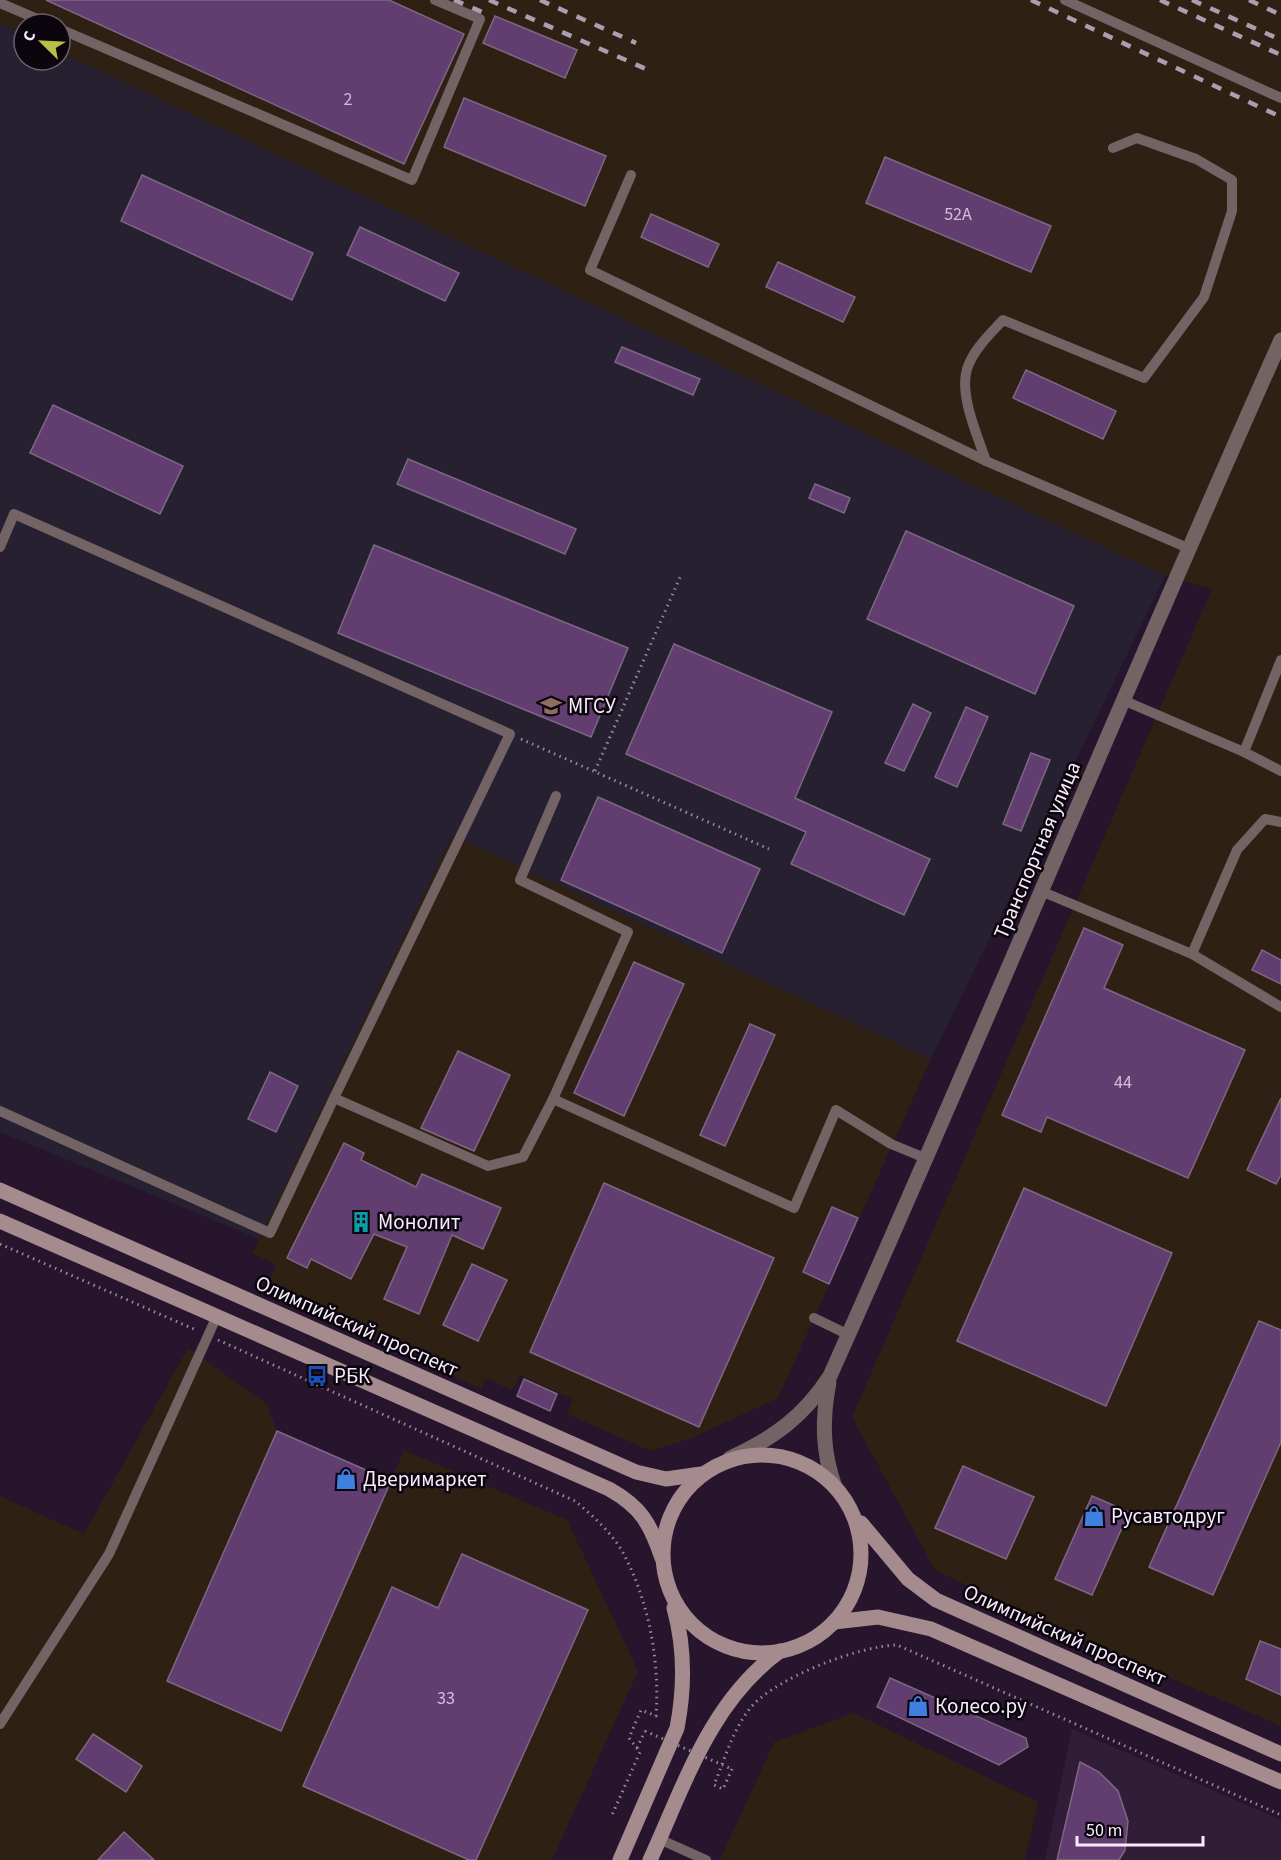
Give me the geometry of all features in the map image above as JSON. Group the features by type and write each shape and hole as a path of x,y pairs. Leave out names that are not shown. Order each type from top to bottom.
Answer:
{"main road":[{"name":"Олимпийский проспект","path":"0,1190 636,1472 666,1479 702,1474"},
{"path":"0,1221 609,1489 627,1499 646,1519 662,1558 683,1653 681,1707 677,1728 620,1860"},
{"path":"662,1558 667,1528 673,1513 702,1474 730,1458 760,1455 782,1459 804,1467 835,1487 857,1518 862,1542 859,1574 853,1592 834,1622 807,1643 780,1651 740,1648 716,1640 684,1617 672,1600"},
{"name":"Олимпийский проспект","path":"857,1518 908,1579 936,1600 1281,1754"},
{"path":"834,1622 878,1617 932,1629 1281,1782"},
{"path":"650,1860 712,1726 742,1683 780,1651"}],"street":[{"name":"Транспортная улица","path":"730,1458 762,1443 785,1428 804,1411 830,1376 1125,701 1188,548 1281,340"},
{"name":"Транспортная улица","path":"830,1376 823,1420 826,1458 835,1487"}],"lane":[{"path":"72,34 412,180 480,19 435,0"},
{"path":"1065,0 1281,98"},
{"path":"0,3 21,12"},
{"path":"986,461 968,407 967,370 984,340 1003,320 1144,378 1204,297 1232,211 1232,180 1196,159 1137,138 1113,148"},
{"path":"631,176 590,270 986,461 1188,548"},
{"path":"0,547 14,514 510,734 270,1233 0,1111"},
{"path":"1244,752 1281,660"},
{"path":"1125,701 1244,752 1281,771"},
{"path":"334,1098 488,1166 523,1157 553,1099 628,932 520,880 556,796"},
{"path":"1192,954 1237,850 1265,819 1281,822"},
{"path":"1042,892 1192,954 1281,1007"},
{"path":"553,1099 794,1208 836,1110 891,1144 925,1158"},
{"path":"0,1725 109,1554 216,1318"},
{"path":"814,1318 849,1335"},
{"path":"659,1839 705,1860"}],"path":[{"path":"595,771 681,576"},
{"path":"510,734 769,849"},
{"path":"0,1244 575,1501 596,1519 622,1551 638,1589 653,1641 658,1684 656,1716 641,1710 629,1738 640,1752 612,1815"},
{"path":"637,1749 645,1731 732,1769 723,1789 714,1785 739,1726 754,1703 778,1686 827,1662 880,1646 897,1645 1281,1815"}],"shaded area":[{"path":"0,0 1281,0 1281,1726 1067,1633 935,1570 852,1417 1212,589 1165,576 72,58 72,12 12,12 12,30 0,24"},
{"name":"МГСУ","path":"0,24 12,30 12,72 72,72 72,58 1165,576 931,1059 452,835 259,1239 0,1132"},
{"path":"452,835 931,1059 778,1398 692,1438 651,1451 567,1414 573,1399 520,1375 512,1390 485,1378 481,1389 266,1288 276,1265 252,1253"},
{"path":"188,1348 267,1404 277,1431 391,1481 404,1450 567,1520 638,1671 552,1860 0,1860 0,1496 84,1534"},
{"path":"854,1713 1038,1802 1025,1860 720,1860 774,1742"},
{"path":"1072,1729 1281,1820 1281,1860 1045,1860"}],"building":[{"path":"46,0 389,0 464,34 404,164"},
{"path":"495,16 577,50 565,78 483,43"},
{"path":"464,98 606,156 585,206 444,147"},
{"path":"885,157 1051,226 1031,272 866,203"},
{"path":"142,175 313,253 292,300 121,221"},
{"path":"651,214 719,244 708,267 641,237"},
{"path":"360,227 459,273 445,301 347,255"},
{"path":"778,262 855,297 843,322 766,287"},
{"path":"622,347 700,379 693,395 615,362"},
{"path":"1026,370 1116,411 1103,439 1013,398"},
{"path":"53,405 183,466 160,514 30,453"},
{"path":"408,459 576,529 565,554 397,484"},
{"path":"815,484 850,498 844,513 809,498"},
{"path":"906,531 1074,606 1035,694 867,619"},
{"path":"374,545 628,648 591,737 338,633"},
{"path":"674,644 832,712 795,798 930,859 904,915 791,864 806,832 626,754"},
{"path":"913,704 931,713 904,771 885,763"},
{"path":"966,707 988,717 957,787 935,777"},
{"path":"1031,753 1050,760 1021,831 1003,824"},
{"path":"598,797 760,869 722,953 561,880"},
{"path":"1084,928 1123,945 1104,988 1245,1050 1188,1178 1047,1117 1041,1132 1002,1115"},
{"path":"1262,950 1281,960 1281,984 1252,970"},
{"path":"634,962 684,984 624,1116 574,1093"},
{"path":"750,1024 775,1035 725,1146 700,1135"},
{"path":"458,1051 510,1075 474,1151 421,1128"},
{"path":"270,1072 298,1086 276,1132 248,1119"},
{"path":"1281,1098 1281,1175 1276,1184 1247,1170"},
{"path":"344,1143 364,1153 361,1160 416,1187 422,1174 501,1208 483,1249 452,1235 419,1314 384,1299 407,1247 374,1234 351,1279 311,1259 307,1268 287,1258"},
{"path":"604,1183 774,1258 699,1427 530,1352"},
{"path":"1024,1188 1172,1253 1106,1406 957,1341"},
{"path":"832,1207 858,1218 829,1284 803,1272"},
{"path":"472,1264 507,1280 478,1341 443,1325"},
{"path":"1259,1321 1281,1330 1281,1442 1213,1595 1149,1567"},
{"path":"524,1379 557,1394 550,1411 517,1396"},
{"path":"277,1431 391,1481 281,1731 167,1681"},
{"path":"963,1466 1034,1497 1006,1559 935,1528"},
{"path":"1092,1496 1129,1512 1092,1595 1055,1579"},
{"path":"462,1554 588,1610 476,1860 469,1860 303,1786 392,1587 438,1608"},
{"path":"1260,1641 1281,1649 1281,1695 1246,1679"},
{"path":"890,1678 1026,1738 1028,1747 999,1765 877,1707"},
{"path":"93,1734 142,1766 126,1792 76,1759"},
{"path":"1080,1762 1099,1772 1118,1791 1128,1821 1125,1850 1119,1860 1057,1860"},
{"path":"124,1832 154,1860 98,1860"}],"railway":[{"path":"454,0 489,15"},
{"path":"489,0 653,72"},
{"path":"540,0 636,43"},
{"path":"1031,0 1281,117"},
{"path":"1160,0 1281,55"},
{"path":"1192,0 1281,40"},
{"path":"1249,0 1281,15"}],"place":[{"name":"МГСУ","path":"551,706"},
{"name":"Монолит","path":"361,1222"},
{"name":"РБК","path":"317,1376"},
{"name":"Дверимаркет","path":"346,1479"},
{"name":"Русавтодруг","path":"1094,1516"},
{"name":"Колесо.ру","path":"918,1706"}]}
